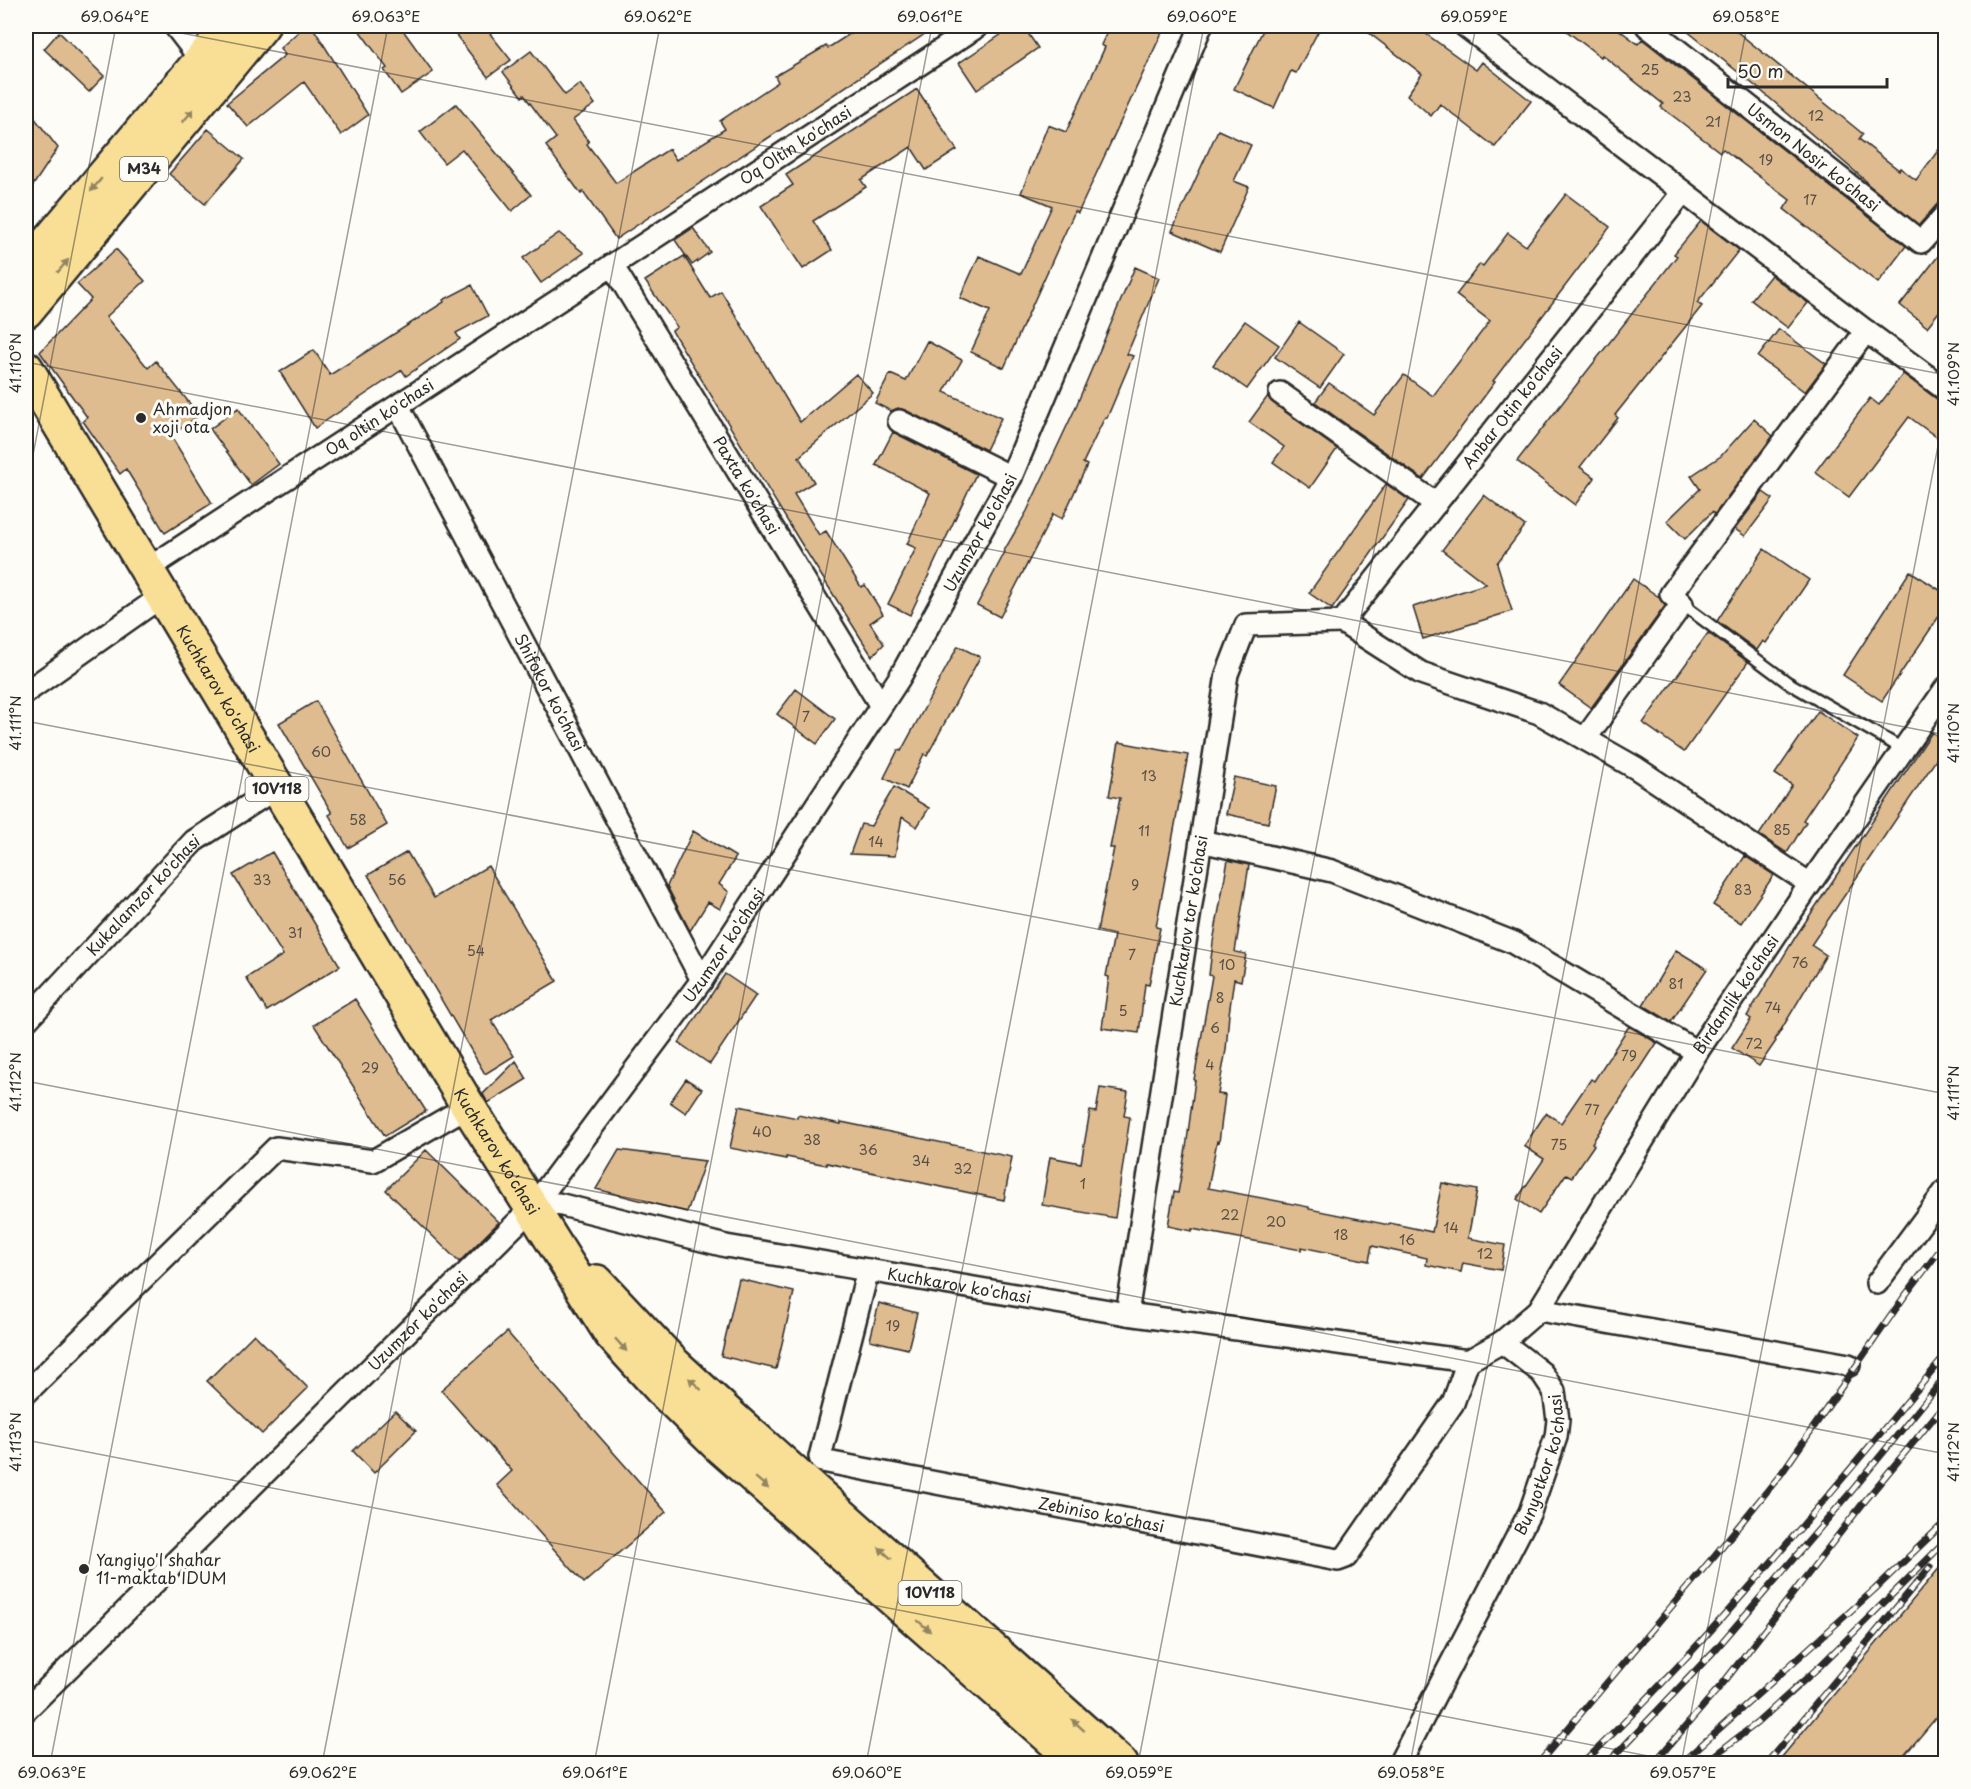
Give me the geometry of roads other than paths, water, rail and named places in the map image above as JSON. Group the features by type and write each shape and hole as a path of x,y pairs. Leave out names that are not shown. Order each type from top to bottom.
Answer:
{"main road":[{"name":"M34","path":"26,268 230,26"},
{"name":"M34","path":"26,311 262,26"},
{"name":"Kuchkarov ko'chasi","path":"26,368 276,788 532,1208"},
{"name":"10V118","path":"532,1208 623,1312 673,1363 728,1434 1080,1764"},
{"name":"10V118","path":"728,1434 1121,1764"}],"street":[{"path":"175,26 202,61"},
{"name":"Oq Oltin ko'chasi","path":"612,266 978,26"},
{"name":"Uzumzor ko'chasi","path":"26,1710 532,1208 702,980 900,677 1011,477 1201,26"},
{"path":"1465,26 1946,390"},
{"name":"Usmon Nosir ko'chasi","path":"1647,26 1922,242 1946,214"},
{"name":"Anbar Otin ko'chasi","path":"1342,622 1683,192"},
{"name":"Oq oltin ko'chasi","path":"154,583 398,406 612,266"},
{"name":"Paxta ko'chasi","path":"612,266 881,706"},
{"path":"1585,739 1682,603 1671,594 1866,331"},
{"path":"1280,393 1436,504"},
{"name":"Shifokor ko'chasi","path":"398,406 702,980"},
{"path":"899,421 1011,477"},
{"path":"26,692 154,583"},
{"path":"1342,622 1421,673 1539,713 1636,768 1810,884"},
{"name":"Kuchkarov tor ko'chasi","path":"1127,1314 1227,674 1246,625 1342,622"},
{"name":"Birdamlik ko'chasi","path":"1539,1310 1697,1052 1946,688"},
{"name":"Kukalamzor ko'chasi","path":"26,1021 194,841 276,788"},
{"path":"1201,841 1332,871 1512,942 1697,1052"},
{"path":"26,1393 276,1148 373,1161 468,1106"},
{"path":"1877,1283 1946,1190"},
{"name":"Kuchkarov ko'chasi","path":"532,1208 558,1204 726,1246 1127,1314 1468,1361"},
{"name":"Zebiniso ko'chasi","path":"868,1270 820,1457 822,1461 1338,1560 1346,1557 1453,1403 1468,1361"},
{"path":"1468,1361 1502,1342 1539,1310 1849,1365"},
{"name":"Bunyotkor ko'chasi","path":"1399,1764 1530,1512 1557,1437 1558,1420 1554,1391 1542,1373 1502,1342"}],"lane":[{"path":"1682,603 1787,682 1903,749"}],"railway":[{"path":"1538,1764 1781,1474 1904,1297 1946,1242"},
{"path":"1582,1764 1631,1716 1724,1615 1946,1355"},
{"path":"1607,1764 1716,1649 1850,1493 1946,1376"},
{"path":"1653,1764 1724,1682 1864,1502 1946,1403"},
{"path":"1680,1764 1874,1590 1946,1521"},
{"path":"1703,1764 1757,1723 1820,1666 1946,1541"},
{"path":"1766,1764 1930,1567"}],"place":[{"name":"Ahmadjon xoji ota","path":"141,418"},
{"name":"Yangiyo'l shahar 11-maktab IDUM","path":"84,1569"}]}
